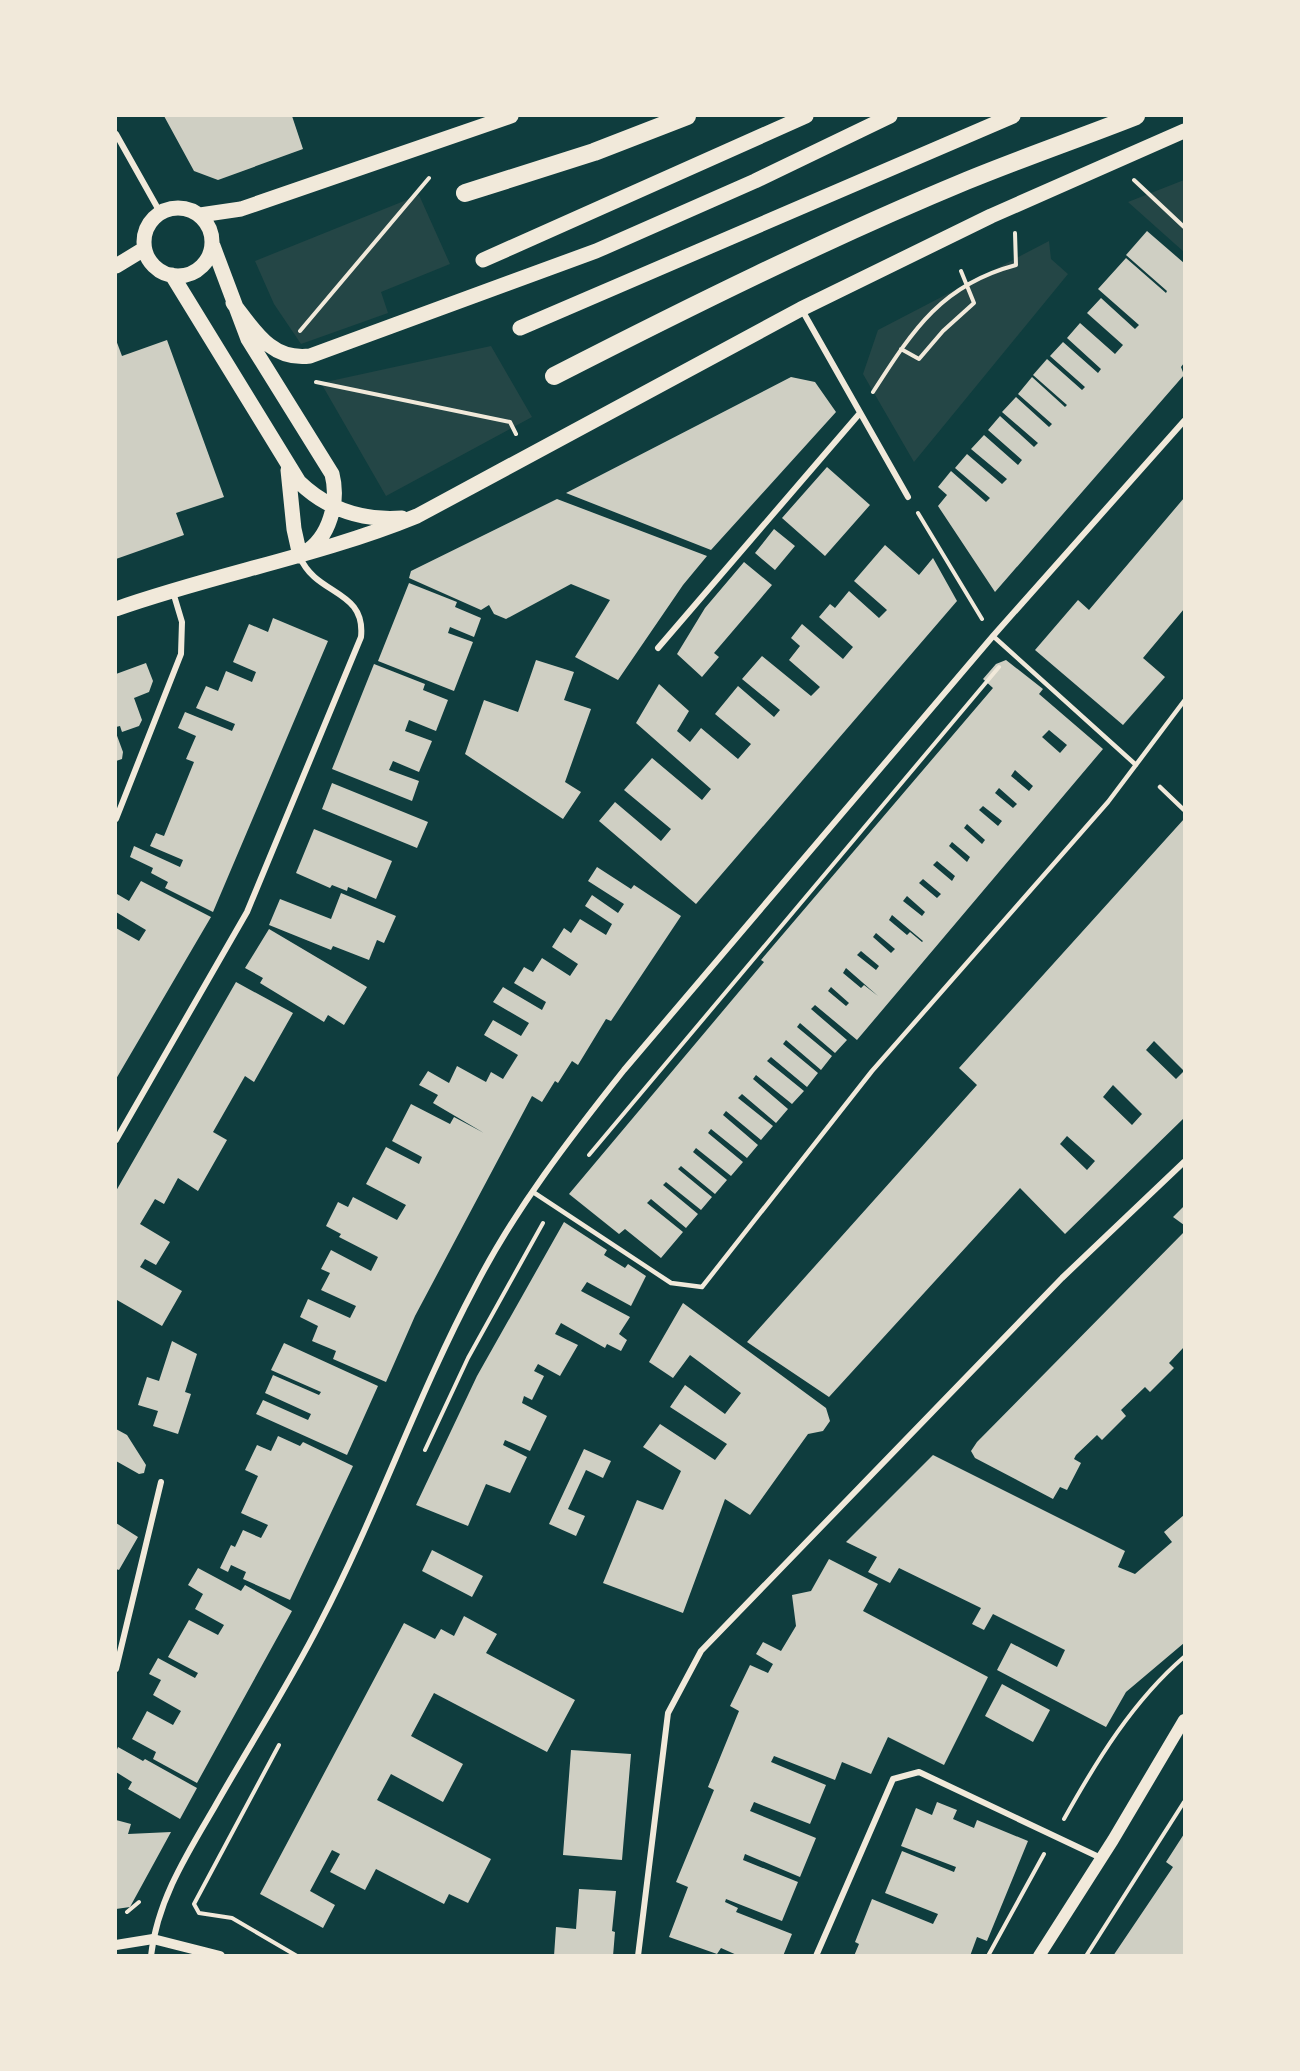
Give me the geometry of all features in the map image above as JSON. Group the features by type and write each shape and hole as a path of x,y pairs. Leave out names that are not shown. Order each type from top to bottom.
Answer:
{"highway":[{"path":"465,193 594,152 687,116"},
{"path":"554,376 677,313 839,238 966,182 1136,116"}],"main road":[{"path":"213,246 208,260 198,269 183,275 172,275 154,266 144,249 145,232 154,218 177,208 200,215 241,209 511,116"},
{"path":"483,260 806,116"},
{"path":"233,303 269,348 291,357 310,356 596,251 755,181 890,116"},
{"path":"520,328 1013,116"},
{"path":"116,609 172,589 207,582 365,537 417,516 801,309 991,216 1185,131"},
{"path":"200,215 213,235 213,246 233,303 255,352 332,474 334,507 321,537 300,556"},
{"path":"116,266 144,249"},
{"path":"172,275 285,462 309,491 334,507 355,516 371,518 417,516"},
{"path":"285,462 291,478 292,513 300,556"},
{"path":"1039,1956 1102,1858 1185,1720"}],"street":[{"path":"116,134 161,214"},
{"path":"801,309 908,496"},
{"path":"658,648 860,412"},
{"path":"151,1956 153,1939 166,1896 192,1846 320,1623 475,1286 533,1192 569,1139 624,1070 993,636 1185,421"},
{"path":"116,1140 247,912 361,638 360,620 353,605 309,574 300,556"},
{"path":"116,819 181,654 182,622 172,589"},
{"path":"638,1956 668,1713 701,1651 1062,1278 1185,1162"},
{"path":"116,1669 161,1482"},
{"path":"816,1956 893,1779 919,1773 1102,1858"},
{"path":"116,1945 153,1939 220,1956"}],"lane":[{"path":"993,636 1136,765"},
{"path":"533,1192 671,1283 702,1287 872,1071 1108,802 1185,701"},
{"path":"1160,787 1185,810"}],"path":[{"path":"1114,161 1185,227"},
{"path":"296,336 429,178"},
{"path":"901,349 919,359 943,331 974,303 961,270"},
{"path":"860,412 908,336"},
{"path":"309,380 510,422 528,457"},
{"path":"908,496 993,636"},
{"path":"581,1164 1011,652"},
{"path":"423,1455 468,1358 553,1205"},
{"path":"988,1956 1098,1757 1161,1677 1185,1657"},
{"path":"279,1744 194,1904 199,1913 232,1918 297,1956"},
{"path":"1086,1956 1185,1802"},
{"path":"127,1912 139,1902"}],"shaded area":[{"path":"1184,180 1184,252 1128,202"},
{"path":"419,195 450,264 381,292 388,313 301,344 274,304 255,261"},
{"path":"1049,241 1051,259 1068,274 914,462 863,374 878,330"},
{"path":"491,346 532,417 386,496 321,383"}],"building":[{"path":"164,116 292,116 303,149 218,180 194,171"},
{"path":"1147,231 1184,263 1184,363 1181,367 1184,375 995,592 938,506 947,495 938,487 951,471 986,502 990,498 955,468 967,454 1002,484 1007,479 971,449 984,435 1018,465 1022,460 988,430 1000,416 1034,447 1038,443 1002,412 1016,397 1049,427 1052,424 1018,394 1032,377 1065,407 1067,405 1033,375 1047,359 1082,390 1085,387 1050,356 1063,342 1098,373 1101,369 1067,338 1080,323 1115,354 1123,345 1087,313 1101,298 1135,329 1139,325 1098,289 1126,258 1166,293 1167,291 1126,255"},
{"path":"116,340 122,356 167,340 224,497 176,513 184,535 116,559"},
{"path":"791,377 815,382 836,412 711,550 566,493"},
{"path":"827,467 870,505 825,556 782,518"},
{"path":"1184,498 1184,609 1143,658 1165,677 1123,725 1035,650 1078,600 1089,610"},
{"path":"557,499 707,556 683,585 618,680 575,657 610,600 571,584 506,619 494,614 489,605 481,610 409,578 411,571"},
{"path":"774,529 795,546 775,570 755,553"},
{"path":"885,545 919,575 933,558 957,601 696,904 599,821 615,802 661,841 671,829 624,790 652,758 702,800 711,789 636,723 659,684 689,711 677,731 690,742 701,728 738,759 751,744 715,714 738,686 774,717 780,710 742,679 762,656 811,696 820,687 789,660 800,646 791,638 802,624 843,659 853,647 819,617 830,604 835,608 849,591 879,618 887,610 854,581"},
{"path":"744,562 772,585 714,653 719,657 702,677 677,654 705,608"},
{"path":"409,583 457,602 455,607 481,618 474,637 450,627 448,633 473,642 454,691 378,661"},
{"path":"273,618 328,641 213,912 165,888 168,882 151,873 153,868 130,857 134,846 180,867 183,860 150,846 156,833 164,836 194,762 186,759 196,736 178,728 185,712 232,731 235,724 196,708 206,686 218,691 226,671 252,682 256,672 233,662 249,624 268,632"},
{"path":"536,660 574,672 564,700 591,709 565,782 581,792 563,819 465,754 484,700 518,712"},
{"path":"1006,660 1043,689 1039,694 1103,749 857,1040 815,1005 811,1009 847,1040 835,1053 800,1023 797,1027 832,1056 821,1070 786,1040 783,1044 818,1073 807,1087 771,1057 767,1061 804,1091 792,1104 756,1075 753,1079 788,1109 776,1123 742,1094 738,1098 773,1126 761,1140 726,1111 723,1115 758,1145 747,1158 711,1129 708,1133 743,1162 731,1176 696,1148 693,1152 727,1180 715,1194 681,1166 678,1169 712,1197 701,1210 666,1182 663,1185 698,1214 686,1228 651,1199 647,1203 683,1232 661,1258 625,1229 619,1234 569,1194 764,962 761,960 993,688 983,679 996,664","holes":["1049,730 1067,745 1060,753 1042,737","1015,770 1033,786 1029,791 1011,776","999,788 1017,804 1013,808 995,793","983,806 1002,821 998,826 979,810","967,824 985,840 982,844 964,828","952,842 970,857 967,862 949,846","937,861 955,876 952,881 933,865","923,879 941,894 937,898 919,883","907,896 925,912 922,916 903,901","892,915 923,941 910,932 907,935 889,920","876,933 895,949 891,953 873,937","861,951 879,966 876,970 857,955","846,968 878,996 864,985 861,988 843,973","831,987 849,1003 846,1006 828,991"]},
{"path":"146,663 153,681 149,692 134,698 142,720 139,726 122,732 120,726 116,727 116,674"},
{"path":"374,664 425,684 423,690 448,700 436,731 409,720 405,731 432,741 419,772 393,761 389,770 419,781 412,801 332,769"},
{"path":"116,733 123,752 122,759 116,761"},
{"path":"332,783 428,822 417,848 322,809"},
{"path":"1184,819 1184,1071 1184,1118 1065,1234 1020,1188 829,1397 747,1342 977,1085 959,1068","holes":["1154,1041 1184,1071 1176,1079 1146,1050","1113,1085 1142,1114 1132,1125 1103,1097","1067,1136 1095,1161 1087,1170 1060,1144"]},
{"path":"314,829 392,861 376,899 348,887 347,891 332,885 330,888 296,873"},
{"path":"597,867 631,889 634,885 681,916 611,1021 606,1019 578,1065 572,1061 558,1083 555,1081 542,1102 532,1096 415,1316 386,1382 333,1359 336,1351 312,1341 318,1326 300,1317 308,1299 350,1318 356,1306 321,1290 330,1273 321,1269 331,1250 371,1271 378,1257 339,1237 341,1234 326,1226 338,1202 348,1207 353,1197 397,1220 406,1205 366,1184 386,1147 419,1164 422,1157 392,1141 411,1104 450,1124 454,1117 484,1133 433,1103 438,1095 419,1085 428,1071 449,1083 457,1066 486,1082 491,1072 503,1079 518,1055 484,1035 493,1020 521,1036 529,1023 493,1002 503,987 542,1010 546,1002 514,983 524,967 533,972 542,958 570,976 578,964 552,947 564,928 571,933 580,919 606,935 612,924 585,906 592,895 618,913 624,904 588,881"},
{"path":"141,881 211,917 116,1079 116,928 139,941 146,930 116,912 116,896 117,894 129,901"},
{"path":"341,893 396,916 384,943 377,940 369,960 333,946 331,950 269,925 280,899 331,919"},
{"path":"269,929 367,987 344,1025 328,1015 324,1022 260,983 263,978 245,968"},
{"path":"236,982 293,1013 254,1082 245,1076 213,1132 227,1140 198,1191 178,1178 164,1204 155,1199 140,1224 170,1242 156,1265 145,1259 140,1267 182,1291 162,1326 117,1300 116,1304 116,1191"},
{"path":"1184,1206 1184,1225 1173,1217"},
{"path":"564,1222 607,1250 604,1255 625,1268 628,1264 646,1276 631,1306 587,1282 581,1291 630,1317 619,1334 627,1340 621,1351 607,1344 605,1348 561,1323 555,1334 578,1345 560,1376 538,1364 534,1371 544,1376 532,1400 524,1396 522,1403 547,1416 530,1451 505,1440 503,1445 527,1457 510,1493 486,1484 468,1526 416,1505 477,1376"},
{"path":"1184,1232 1184,1347 1169,1363 1174,1368 1150,1392 1145,1387 1121,1410 1126,1416 1102,1440 1097,1435 1076,1455 1074,1459 1081,1463 1067,1490 1060,1487 1053,1499 975,1458 971,1451 977,1442"},
{"path":"683,1303 826,1408 830,1421 823,1431 808,1434 750,1515 725,1499 683,1613 603,1583 637,1500 663,1510 681,1471 643,1447 660,1424 715,1460 727,1444 670,1407 685,1385 725,1414 741,1393 690,1355 673,1378 649,1362"},
{"path":"172,1341 197,1354 185,1392 191,1394 178,1434 153,1426 158,1411 138,1405 147,1377 159,1381"},
{"path":"284,1343 378,1386 347,1455 256,1414 263,1400 308,1420 311,1414 265,1393 273,1375 319,1395 321,1392 271,1370"},
{"path":"116,1429 127,1435 146,1465 144,1473 139,1474 116,1461"},
{"path":"278,1436 300,1446 303,1442 353,1466 290,1600 243,1579 246,1572 231,1565 228,1572 220,1568 231,1545 235,1547 243,1530 261,1538 268,1525 241,1513 258,1476 245,1470 257,1445 271,1451"},
{"path":"584,1449 611,1461 603,1478 586,1470 568,1509 585,1516 576,1536 549,1524"},
{"path":"933,1455 1125,1551 1118,1567 1135,1574 1172,1542 1164,1532 1184,1515 1184,1643 1126,1692 1106,1727 997,1670 1011,1643 1057,1667 1065,1650 993,1614 984,1630 972,1624 981,1608 899,1568 890,1583 868,1572 877,1557 846,1542"},
{"path":"116,1523 138,1537 119,1570 116,1569"},
{"path":"432,1550 483,1576 472,1597 422,1571"},
{"path":"829,1559 878,1584 863,1611 988,1677 944,1765 888,1737 871,1774 842,1762 835,1780 774,1756 771,1762 826,1785 810,1824 754,1802 750,1811 816,1838 800,1877 745,1854 743,1860 798,1882 782,1921 726,1899 725,1902 738,1908 736,1912 792,1934 783,1956 739,1956 721,1948 717,1954 669,1937 688,1887 676,1882 714,1790 708,1787 739,1711 730,1706 750,1665 768,1673 773,1664 756,1654 763,1642 781,1651 796,1626 792,1595 811,1591"},
{"path":"198,1568 241,1591 245,1585 292,1611 197,1783 153,1759 156,1752 132,1739 147,1711 173,1725 181,1711 153,1695 161,1680 149,1674 158,1658 195,1678 198,1673 168,1657 189,1620 218,1635 224,1625 195,1609 203,1594 188,1585"},
{"path":"464,1616 497,1634 486,1653 575,1700 547,1752 434,1693 411,1736 463,1764 443,1802 391,1774 377,1800 491,1859 468,1903 449,1894 444,1904 376,1869 365,1890 330,1872 340,1854 332,1850 310,1891 335,1905 323,1928 260,1894 404,1623 435,1639 441,1629 454,1636"},
{"path":"1002,1684 1050,1710 1033,1742 985,1716"},
{"path":"118,1747 197,1788 180,1819 128,1789 132,1782 116,1772"},
{"path":"571,1750 631,1754 622,1860 563,1855"},
{"path":"937,1802 957,1810 953,1819 974,1828 977,1820 1028,1841 987,1941 977,1937 970,1956 854,1956 859,1944 855,1942 872,1899 933,1924 938,1914 885,1893 902,1851 954,1872 956,1867 901,1846 916,1808 932,1815"},
{"path":"116,1820 131,1824 128,1834 171,1832 130,1907 116,1909"},
{"path":"1184,1834 1184,1956 1113,1956 1173,1867 1166,1862"},
{"path":"579,1889 616,1891 612,1931 615,1932 613,1956 554,1956 556,1927 576,1929"}]}
